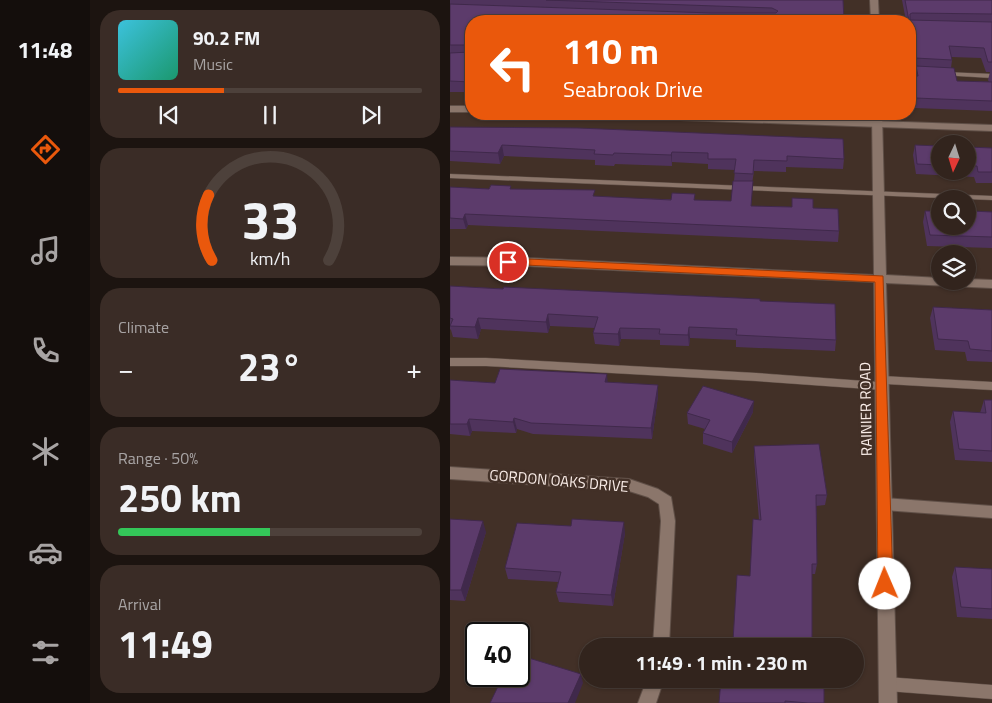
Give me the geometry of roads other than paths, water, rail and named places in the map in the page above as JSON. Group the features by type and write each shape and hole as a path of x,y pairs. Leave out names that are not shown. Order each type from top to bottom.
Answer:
{"street":[{"path":"874,0 875,15"},
{"path":"450,109 465,110"},
{"name":"RAINIER ROAD","path":"877,120 888,703"},
{"path":"900,120 992,128"},
{"path":"450,261 527,262 992,284"},
{"name":"GORDON OAKS DRIVE","path":"450,472 630,485 653,492 666,500 668,530 661,638"},
{"path":"884,504 992,512"},
{"path":"647,703 652,688"}],"lane":[{"path":"916,72 992,76"},
{"path":"450,176 992,198"},
{"path":"450,362 486,362 882,383 992,386"},
{"path":"887,684 992,692"}]}
